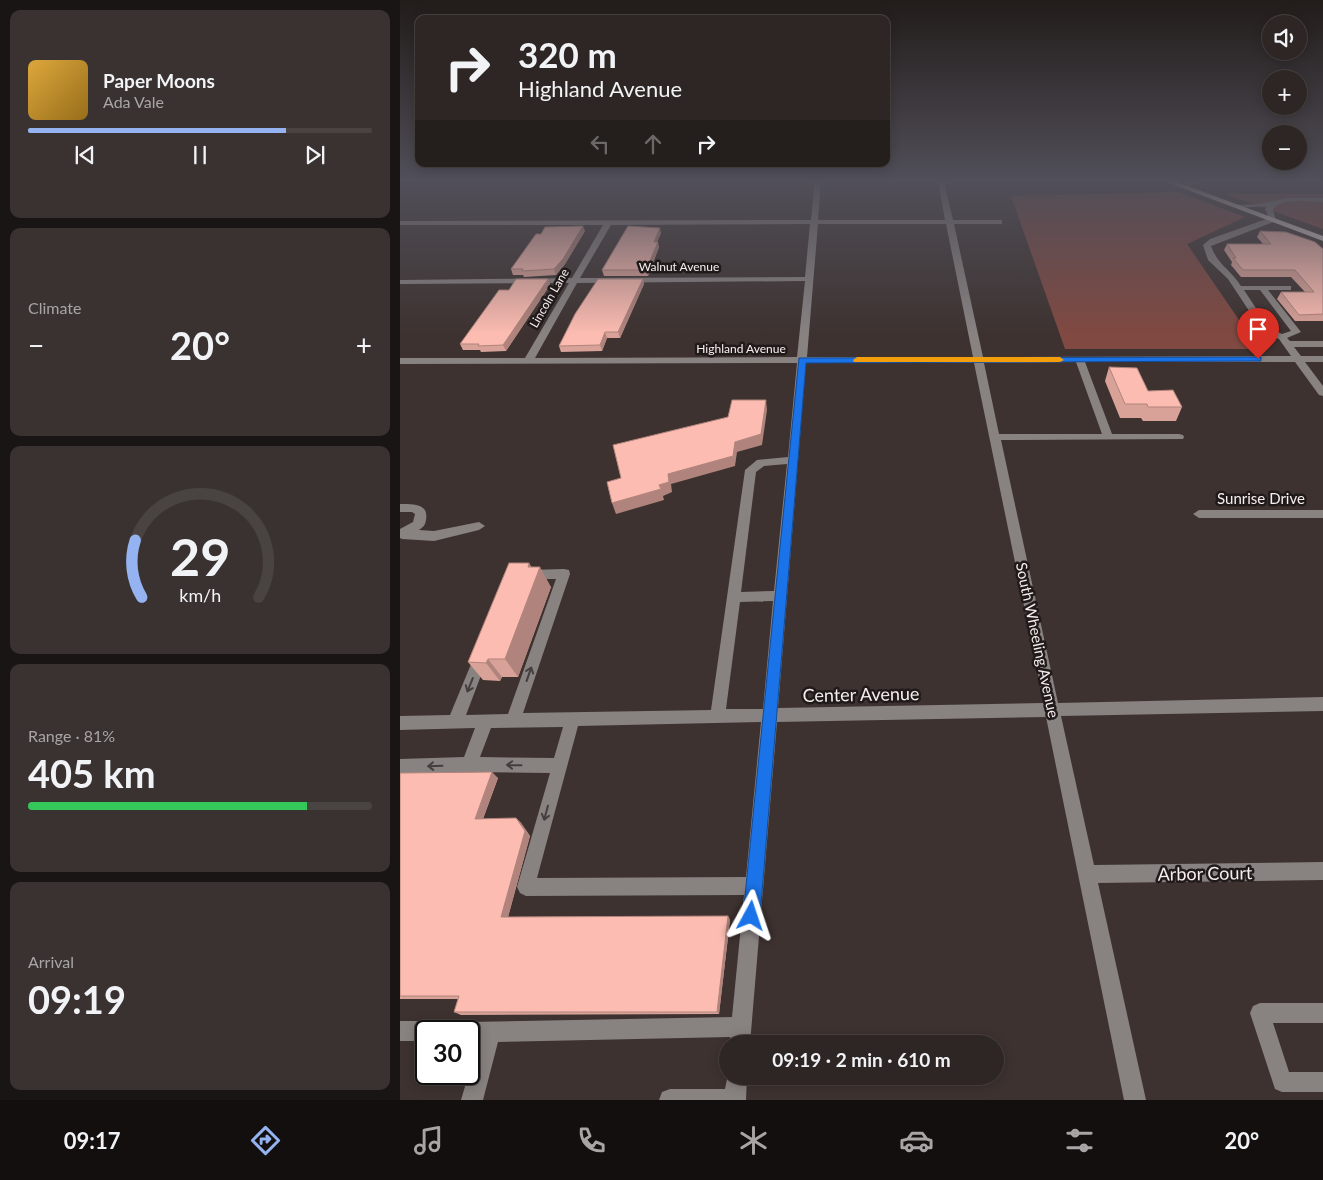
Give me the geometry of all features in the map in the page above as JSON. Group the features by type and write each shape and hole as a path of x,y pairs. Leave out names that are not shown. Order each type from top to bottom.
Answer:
{"main road":[{"path":"1304,231 1323,239"}],"street":[{"name":"Lincoln Lane","path":"528,361 603,231"},
{"path":"480,1032 741,1035 813,231"},
{"name":"South Wheeling Avenue","path":"952,231 1135,1100"},
{"path":"1242,231 1207,245 1212,260 1231,277 1266,330 1285,341 1323,344"},
{"name":"Walnut Avenue","path":"400,282 575,279 809,279"},
{"path":"1237,288 1288,288"},
{"path":"1262,288 1296,332 1285,341"},
{"path":"1285,341 1323,393"},
{"name":"Highland Avenue","path":"400,361 1323,359"},
{"path":"1079,360 1108,436"},
{"path":"995,437 1178,437"},
{"path":"718,715 751,470 761,463 793,460"},
{"path":"400,508 415,508 420,513 419,524 402,534"},
{"name":"Sunrise Drive","path":"1199,514 1323,514"},
{"path":"402,534 434,536 479,526"},
{"path":"513,720 564,574 514,575"},
{"path":"734,597 780,596"},
{"path":"455,722 488,639"},
{"name":"Center Avenue","path":"400,723 1052,708 1323,704"},
{"path":"574,718 526,887 754,886"},
{"path":"469,764 486,721"},
{"path":"400,767 469,764 559,766"},
{"name":"Arbor Court","path":"1088,874 1323,871"},
{"path":"1323,1013 1260,1013 1282,1082 1323,1082"},
{"path":"400,1031 415,1031"},
{"path":"472,1100 491,1032"},
{"path":"670,1100 735,1100 736,1085"},
{"path":"1126,1100 1135,1100"}],"shaded area":[{"path":"1023,231 1214,231 1187,244 1259,349 1065,349"}],"building":[{"path":"543,231 580,231 563,259 554,269 522,271 523,269 511,269 536,234 541,234"},
{"path":"625,231 659,231 654,242 658,242 646,270 602,270"},
{"path":"1260,231 1286,232 1315,242 1323,249 1323,314 1299,315 1281,292 1314,292 1295,270 1243,270 1233,258 1236,258 1227,244 1271,244"},
{"path":"516,279 548,279 503,345 478,346 479,344 460,344 499,290 509,290"},
{"path":"598,279 643,279 618,332 605,332 600,345 559,346 575,314"},
{"path":"1109,367 1137,368 1148,391 1173,390 1182,407 1148,407 1147,404 1125,404"},
{"path":"732,400 766,400 761,434 735,442 733,456 668,474 669,482 659,485 661,489 612,503 607,482 621,478 613,445 728,417"},
{"path":"509,563 529,563 528,567 540,567 505,659 488,659 486,663 468,662"},
{"path":"492,772 475,819 516,818 525,831 501,917 728,916 717,1012 454,1012 459,996 400,996 400,773"}],"slow traffic":[{"path":"857,360 1060,360"}],"route":[{"path":"751,916 802,360 1258,359"}]}
